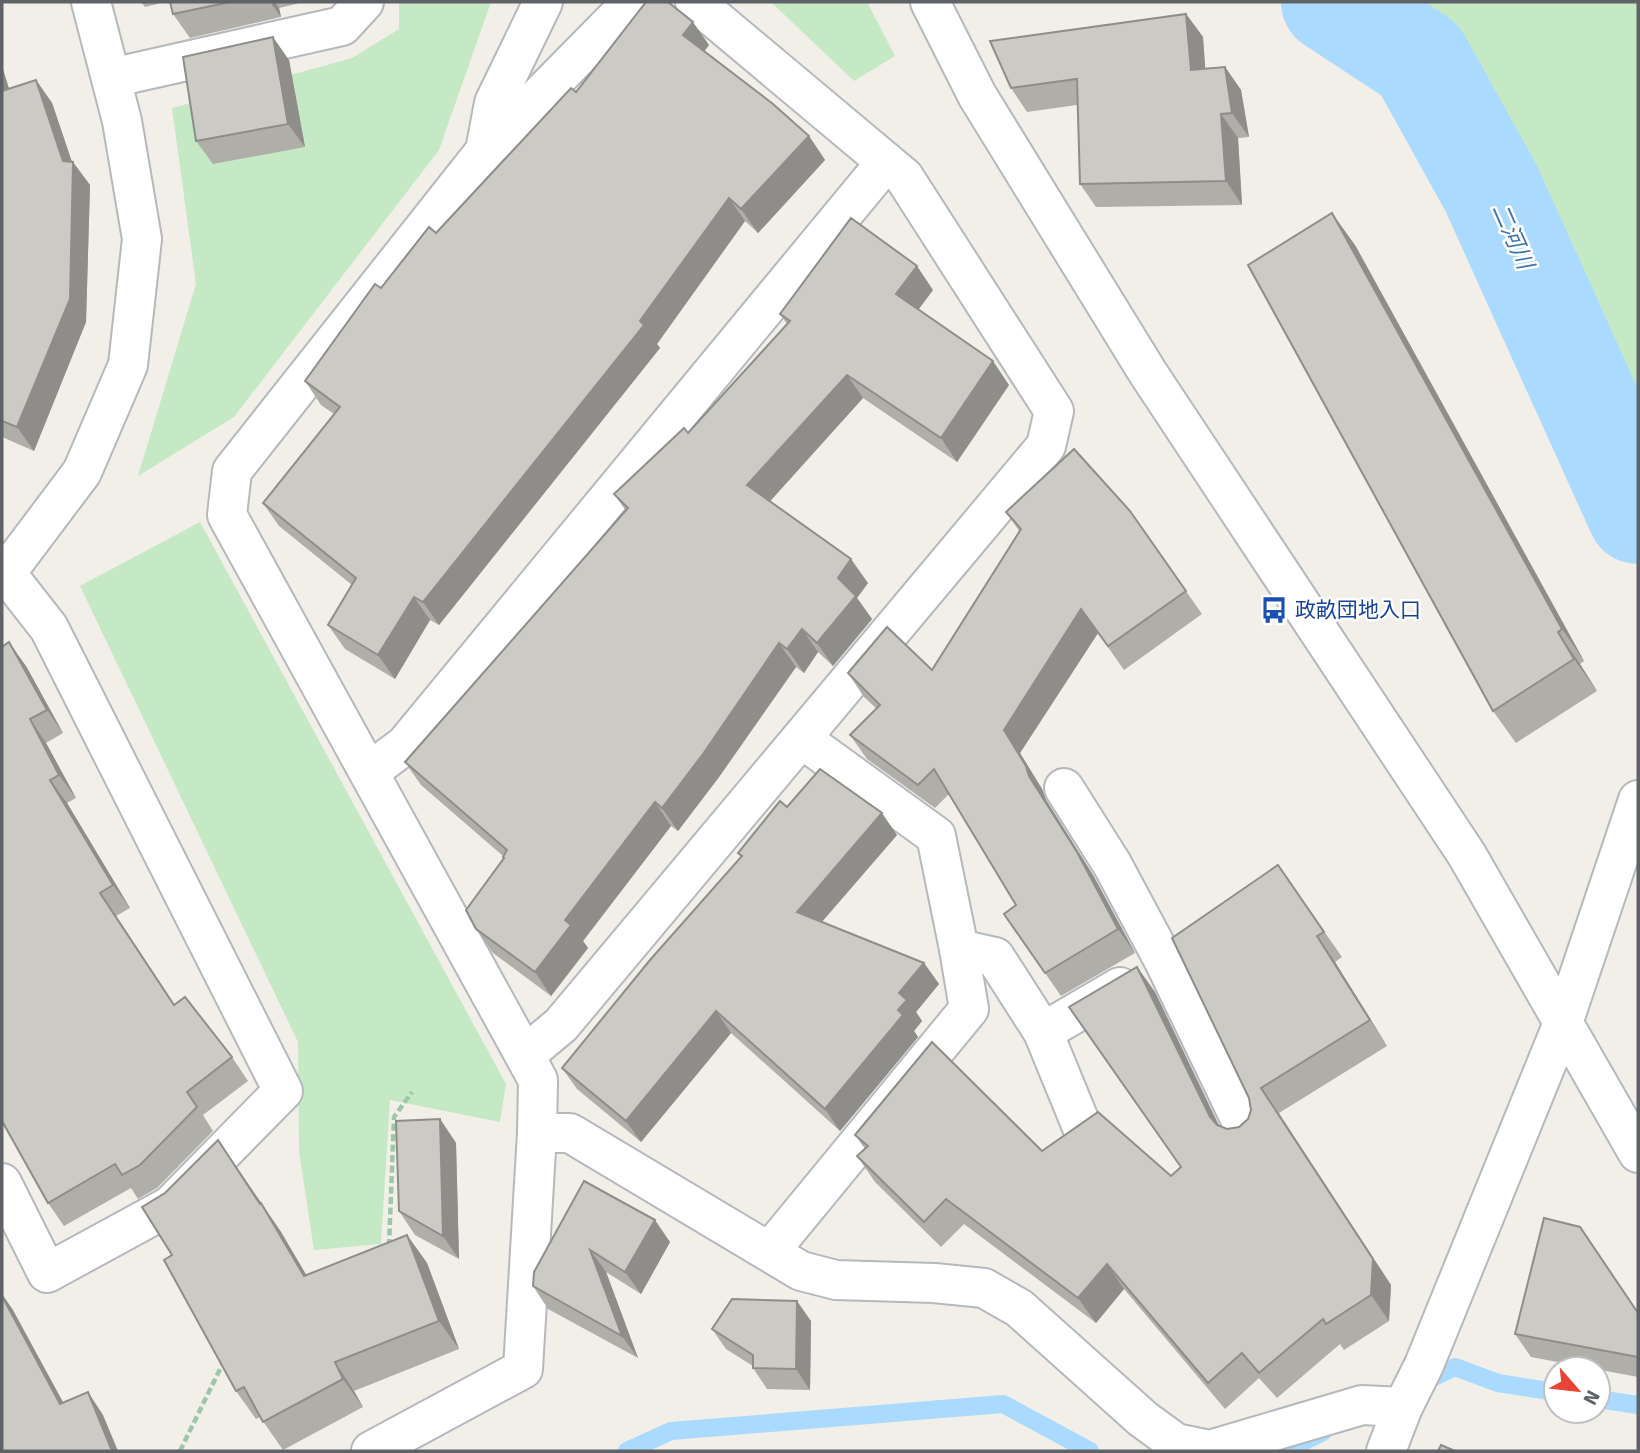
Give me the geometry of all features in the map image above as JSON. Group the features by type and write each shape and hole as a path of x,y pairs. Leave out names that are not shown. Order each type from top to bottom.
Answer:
{"street":[{"path":"2,1183 47,1273 170,1206 283,1091 49,628 4,574 82,472 128,365 142,239 122,121 92,2"},
{"path":"111,78 342,26 364,2"},
{"path":"485,151 494,103 543,2"},
{"path":"370,1451 523,1369 538,1080 227,515 232,471 485,151 632,2"},
{"path":"525,1055 561,1025 1046,446 1054,411 904,177 695,2"},
{"path":"930,2 977,95 1148,373 1467,855 1638,1153"},
{"path":"369,772 405,745 886,162"},
{"path":"770,1251 969,1009 936,835 802,739"},
{"path":"1064,788 1112,864 1164,961 1247,1133"},
{"path":"1386,1451 1403,1407 1424,1365 1563,1023 1638,800"},
{"path":"959,949 995,957 1043,1032 1082,1126"},
{"path":"1043,1032 1164,961"},
{"path":"537,1133 570,1133 801,1270 836,1280 934,1283 984,1289 1019,1308 1143,1419 1176,1443 1210,1450 1363,1405 1403,1407"}],"path":[{"path":"389,1254 394,1117 412,1092"},
{"path":"180,1451 230,1351"}],"green space":[{"path":"399,2 491,2 439,150 234,417 138,476 196,284 172,108 352,58 399,29"},
{"path":"771,2 867,2 895,56 854,81"},
{"path":"1421,2 1638,2 1638,404 1586,311 1504,135"},
{"path":"200,522 506,1084 500,1122 390,1100 381,1244 314,1250 299,1151 298,1042 80,586"}],"building":[{"path":"170,2 230,2 173,14"},
{"path":"646,2 668,2 693,22 683,35 773,104 809,136 741,209 729,198 640,321 644,325 423,602 414,597 378,655 328,625 356,578 263,503 340,407 305,381 375,284 381,288 429,227 436,233 571,88 576,92"},
{"path":"1186,14 1191,70 1225,67 1232,113 1221,114 1226,181 1080,184 1077,79 1011,88 990,41"},
{"path":"273,37 288,124 196,141 183,57"},
{"path":"36,80 63,161 73,162 70,299 17,427 2,421 2,91"},
{"path":"1332,213 1562,629 1558,632 1574,659 1493,711 1248,265"},
{"path":"851,218 917,266 896,294 993,361 941,438 847,375 747,485 851,559 838,578 856,596 817,643 802,629 787,649 779,643 703,754 662,808 655,802 565,920 571,925 535,972 476,929 466,910 507,850 405,762 628,508 614,494 684,428 688,433 790,321 780,314"},
{"path":"1074,449 1130,511 1186,591 1108,646 1081,609 1004,730 1026,766 1029,776 1077,852 1118,929 1045,973 1004,914 1016,905 934,769 918,785 850,735 880,705 848,673 887,627 932,670 1021,529 1006,512"},
{"path":"9,642 47,710 30,719 59,775 50,780 113,885 100,893 174,1005 185,997 232,1057 187,1092 197,1107 140,1165 122,1175 115,1164 48,1203 2,1121 2,647"},
{"path":"820,769 882,813 797,912 924,963 899,993 907,1000 898,1010 903,1015 825,1109 716,1011 626,1121 562,1068 650,960 742,856 738,853 780,801 787,807"},
{"path":"1278,865 1324,932 1317,936 1370,1020 1261,1088 1373,1259 1371,1295 1326,1324 1323,1319 1259,1373 1242,1353 1208,1383 1107,1264 1078,1298 946,1199 924,1222 857,1156 868,1146 855,1135 932,1042 1042,1151 1098,1112 1171,1176 1181,1167 1069,1007 1137,967 1210,1117 1217,1125 1227,1129 1239,1127 1248,1119 1251,1110 1249,1098 1172,938"},
{"path":"440,1119 443,1236 399,1211 396,1121"},
{"path":"218,1140 261,1203 304,1276 407,1235 439,1321 335,1362 343,1379 263,1422 244,1387 236,1391 164,1260 172,1255 142,1207 165,1193"},
{"path":"584,1181 655,1220 625,1272 590,1250 622,1336 533,1286 534,1272"},
{"path":"1544,1218 1580,1227 1638,1313 1638,1357 1515,1334"},
{"path":"2,1296 60,1404 88,1392 112,1451 2,1451"},
{"path":"732,1299 797,1301 796,1369 753,1368 753,1355 712,1329"},
{"path":"1441,1445 1455,1451 1438,1451"}],"waterway":[{"name":"二河川","path":"1332,2 1420,60 1491,188 1638,513"},
{"path":"1420,1384 1455,1367 1498,1383 1542,1390"},
{"path":"1612,1401 1638,1405"},
{"path":"627,1451 671,1431 1003,1404 1090,1451"},
{"path":"1285,1451 1323,1432"}],"place":[{"name":"政畝団地入口","path":"1274,610"}]}
